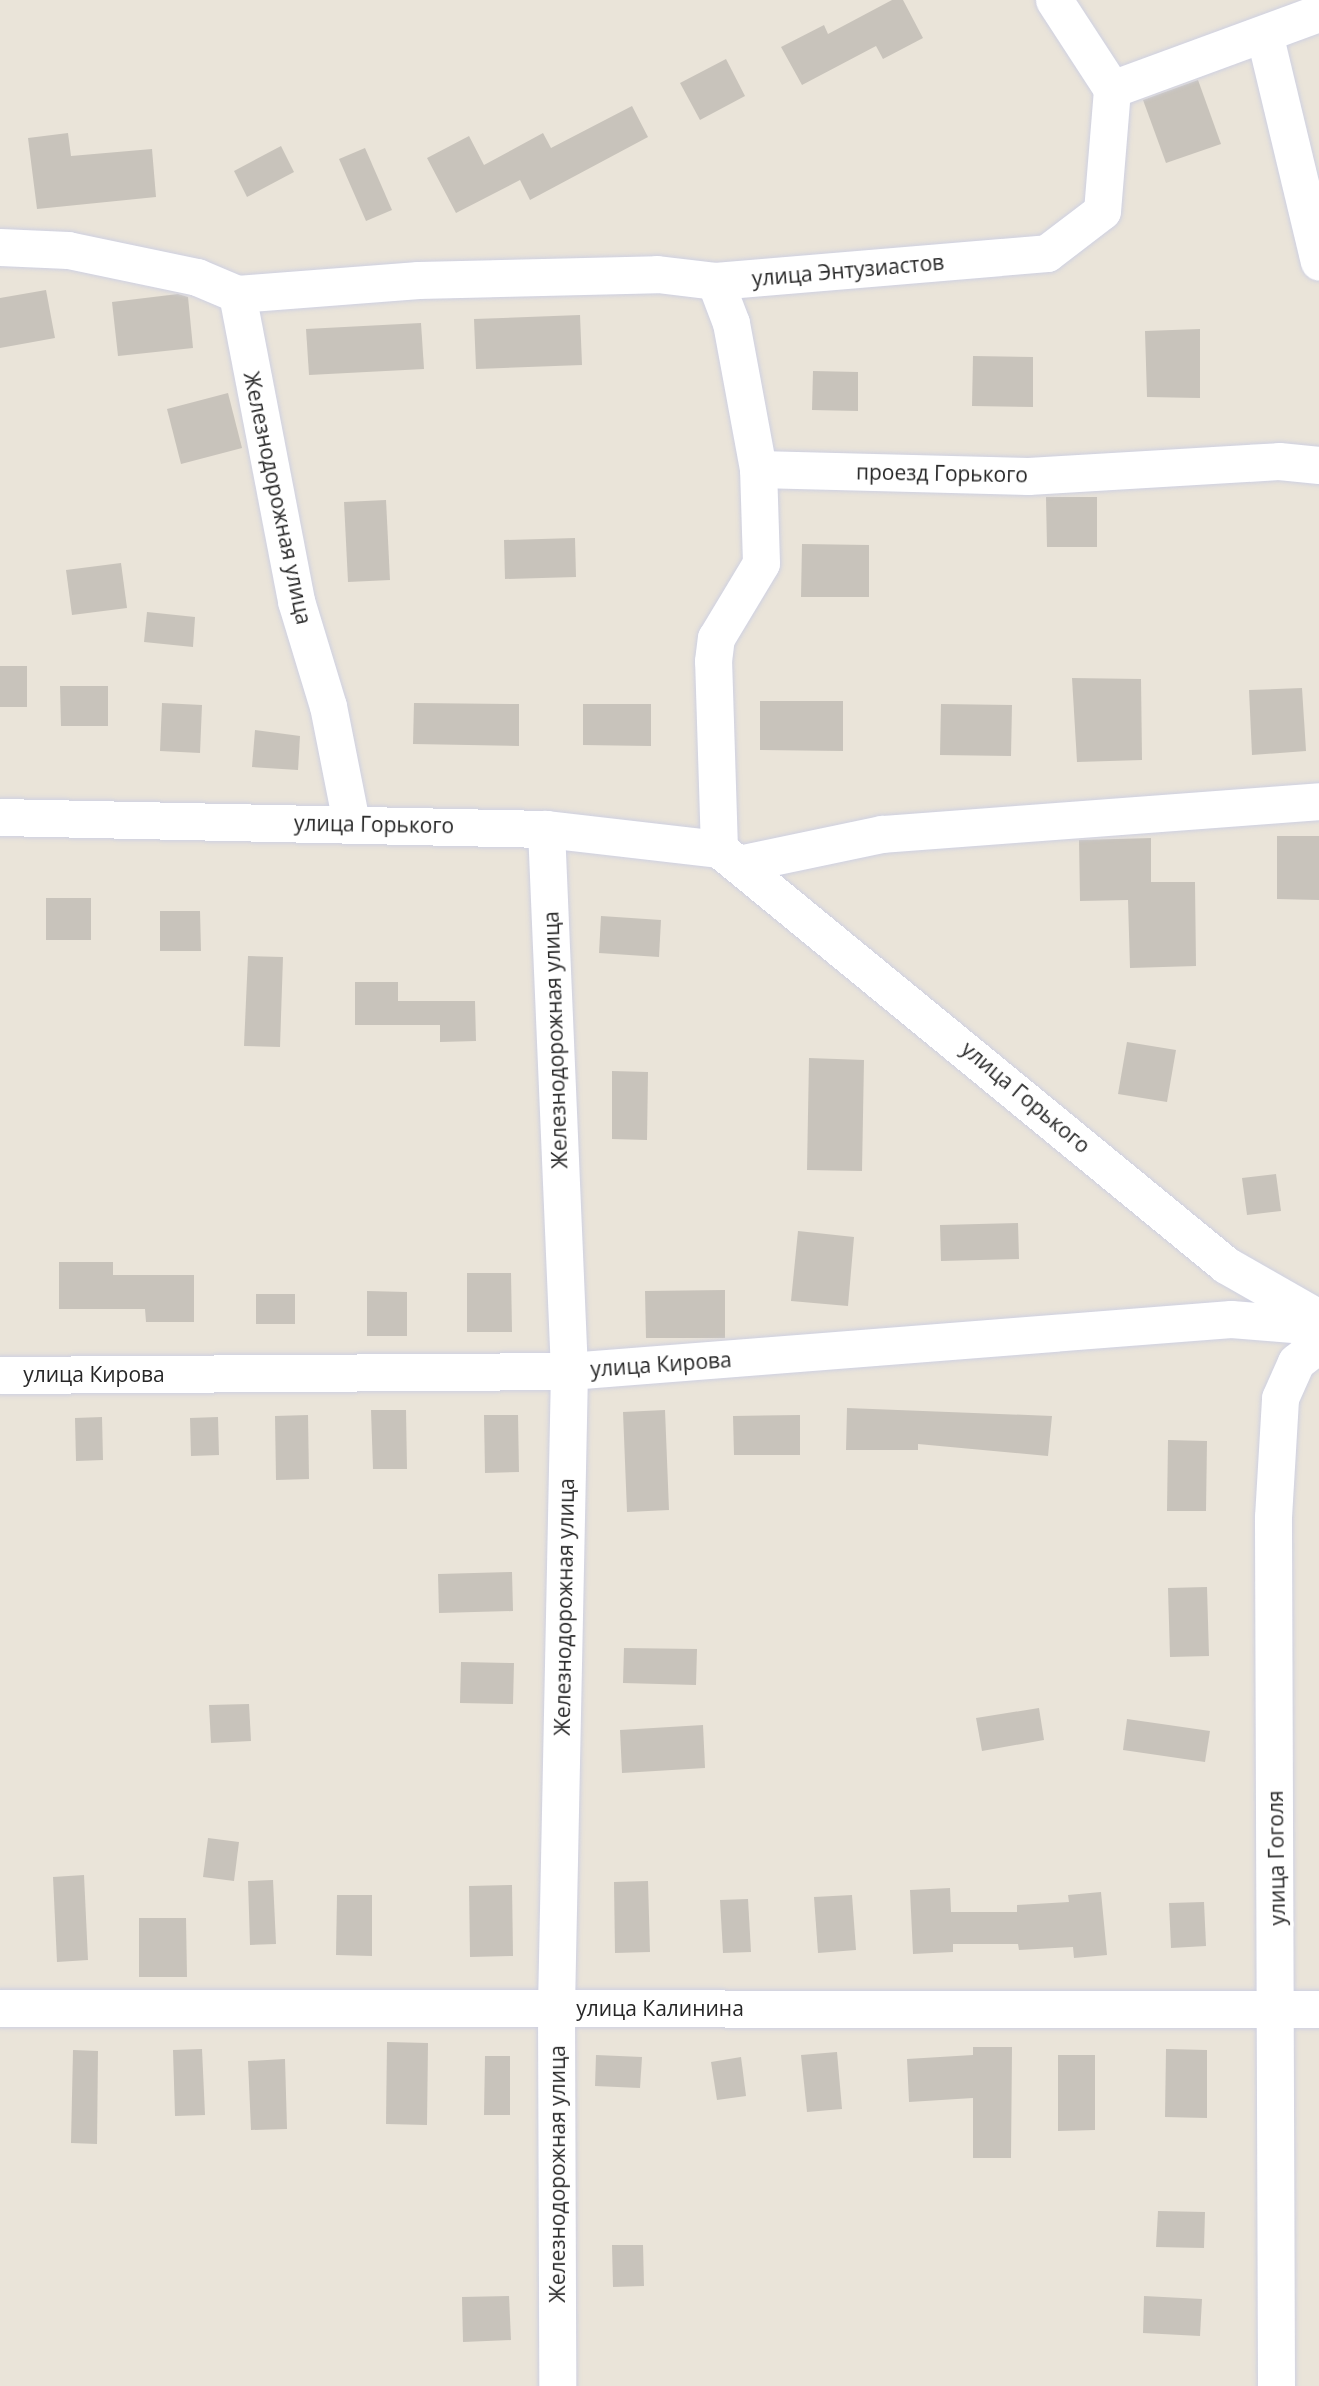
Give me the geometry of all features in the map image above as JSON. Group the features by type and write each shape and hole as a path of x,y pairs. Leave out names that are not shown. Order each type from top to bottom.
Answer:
{"street":[{"path":"1054,0 1112,89 1265,37 1319,13"},
{"path":"1265,37 1319,262"},
{"name":"улица Энтузиастов","path":"237,294 418,280 657,274 715,281 1047,253 1102,211 1112,89"},
{"path":"0,247 68,250 197,277 237,294"},
{"path":"715,281 731,323 758,468 761,563 716,638 713,661 731,856"},
{"name":"Железнодорожная улица","path":"237,294 296,601 328,706 351,822"},
{"name":"проезд Горького","path":"758,468 1028,476 1279,461 1319,465"},
{"name":"улица Горького","path":"0,817 351,822 547,829 731,856 882,834 1319,801"},
{"name":"Железнодорожная улица","path":"547,829 569,1371 556,2007 557,2386"},
{"name":"улица Горького","path":"731,856 1226,1265 1319,1318"},
{"name":"улица Кирова","path":"0,1375 569,1371 1231,1320 1319,1326"},
{"name":"улица Гоголя","path":"1276,2386 1276,1434 1280,1398 1296,1362 1319,1345"},
{"name":"улица Калинина","path":"0,2008 1319,2009"}],"building":[{"path":"892,0 903,0 923,38 883,59 876,46 802,85 781,47 824,25 828,34"},
{"path":"726,59 745,96 700,120 680,83"},
{"path":"1198,80 1221,144 1166,163 1143,100"},
{"path":"632,106 648,137 530,200 520,180 456,213 427,158 469,136 484,165 543,133 551,148"},
{"path":"68,133 71,156 152,149 156,197 37,209 28,138"},
{"path":"281,146 294,172 247,197 234,171"},
{"path":"365,148 392,210 366,221 339,159"},
{"path":"46,290 55,338 0,348 0,298"},
{"path":"178,294 188,297 193,348 118,356 112,302"},
{"path":"580,315 582,365 476,369 474,319"},
{"path":"421,323 424,369 309,375 306,329"},
{"path":"1200,329 1200,398 1147,397 1145,331"},
{"path":"973,356 1033,357 1033,407 972,406"},
{"path":"813,371 858,372 858,411 812,410"},
{"path":"228,393 242,448 181,464 167,409"},
{"path":"1046,497 1097,497 1097,547 1047,547"},
{"path":"386,500 390,580 348,582 344,502"},
{"path":"575,538 576,577 505,579 504,540"},
{"path":"802,544 869,545 869,597 801,597"},
{"path":"121,563 127,608 72,615 66,570"},
{"path":"147,612 195,617 193,647 144,642"},
{"path":"0,666 27,666 27,707 0,707"},
{"path":"1072,678 1141,679 1142,760 1077,762"},
{"path":"60,686 108,686 108,726 61,726"},
{"path":"1302,688 1306,751 1252,755 1249,690"},
{"path":"760,701 843,701 843,751 760,750"},
{"path":"162,703 202,705 200,753 160,751"},
{"path":"414,703 519,704 519,746 413,744"},
{"path":"583,704 651,704 651,746 583,745"},
{"path":"941,704 1012,705 1011,756 940,755"},
{"path":"255,730 300,736 298,770 252,767"},
{"path":"1277,836 1319,836 1319,900 1277,899"},
{"path":"1151,838 1151,882 1195,882 1196,966 1130,968 1128,900 1080,901 1079,840"},
{"path":"46,898 91,898 91,940 46,940"},
{"path":"160,911 200,911 201,951 160,951"},
{"path":"601,916 661,920 659,957 599,953"},
{"path":"248,956 283,957 280,1047 244,1046"},
{"path":"355,982 398,982 398,1001 475,1001 476,1041 440,1042 440,1025 355,1025"},
{"path":"1127,1042 1176,1050 1167,1102 1118,1094"},
{"path":"809,1058 864,1060 862,1171 807,1170"},
{"path":"612,1071 648,1072 647,1140 612,1139"},
{"path":"1276,1174 1281,1211 1247,1215 1242,1178"},
{"path":"1018,1223 1019,1259 941,1261 940,1225"},
{"path":"798,1231 854,1237 848,1306 791,1301"},
{"path":"59,1262 113,1262 113,1275 194,1275 194,1322 146,1322 145,1309 59,1309"},
{"path":"467,1273 511,1273 512,1332 467,1332"},
{"path":"725,1290 725,1338 646,1338 645,1291"},
{"path":"367,1291 407,1292 407,1336 367,1336"},
{"path":"256,1294 295,1294 295,1324 256,1324"},
{"path":"847,1408 1052,1416 1048,1456 918,1444 918,1450 846,1450"},
{"path":"371,1410 406,1410 407,1469 373,1469"},
{"path":"665,1410 669,1510 627,1512 623,1412"},
{"path":"308,1415 309,1479 276,1480 275,1416"},
{"path":"484,1415 518,1415 519,1472 485,1473"},
{"path":"800,1415 800,1455 734,1455 733,1416"},
{"path":"102,1417 103,1460 76,1461 75,1418"},
{"path":"218,1417 219,1455 191,1456 190,1418"},
{"path":"1168,1440 1207,1441 1206,1511 1167,1511"},
{"path":"512,1572 513,1611 439,1613 438,1574"},
{"path":"1207,1587 1209,1656 1170,1657 1168,1588"},
{"path":"624,1648 697,1649 696,1685 623,1683"},
{"path":"461,1662 514,1663 513,1704 460,1703"},
{"path":"249,1704 251,1741 211,1743 209,1705"},
{"path":"1039,1708 1044,1740 982,1751 976,1718"},
{"path":"1127,1719 1210,1731 1205,1762 1123,1750"},
{"path":"703,1725 705,1768 622,1773 620,1730"},
{"path":"208,1838 239,1842 234,1881 203,1877"},
{"path":"84,1875 88,1960 57,1962 53,1877"},
{"path":"273,1880 276,1944 250,1945 248,1881"},
{"path":"648,1881 650,1952 615,1953 614,1882"},
{"path":"512,1885 513,1956 470,1957 469,1886"},
{"path":"950,1888 951,1912 1017,1912 1017,1905 1069,1902 1068,1895 1101,1892 1107,1955 1074,1958 1073,1947 1019,1950 1018,1944 953,1944 953,1952 913,1954 910,1890"},
{"path":"337,1895 372,1895 372,1956 336,1955"},
{"path":"852,1895 856,1950 818,1953 814,1897"},
{"path":"748,1899 751,1952 723,1953 720,1900"},
{"path":"1204,1902 1206,1946 1171,1948 1169,1903"},
{"path":"139,1918 186,1918 187,1977 139,1977"},
{"path":"387,2042 428,2043 427,2125 386,2124"},
{"path":"973,2047 1012,2047 1011,2158 973,2158 973,2098 909,2102 907,2059 973,2055"},
{"path":"202,2049 205,2115 175,2116 173,2050"},
{"path":"1166,2049 1207,2050 1207,2118 1165,2117"},
{"path":"73,2050 98,2051 97,2144 71,2143"},
{"path":"837,2052 842,2109 807,2112 801,2055"},
{"path":"596,2055 642,2057 640,2088 595,2086"},
{"path":"1058,2055 1095,2055 1095,2130 1058,2131"},
{"path":"485,2056 510,2056 510,2115 484,2115"},
{"path":"741,2057 746,2096 717,2100 711,2062"},
{"path":"285,2059 287,2129 251,2130 248,2061"},
{"path":"1158,2211 1205,2212 1204,2248 1156,2247"},
{"path":"612,2245 643,2245 644,2286 613,2287"},
{"path":"509,2296 511,2340 463,2342 462,2297"},
{"path":"1144,2296 1202,2299 1200,2336 1143,2333"}]}
